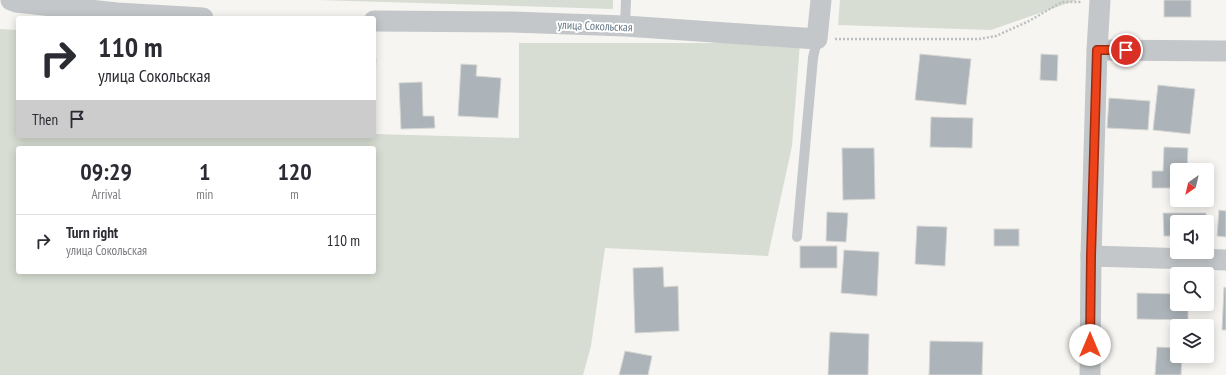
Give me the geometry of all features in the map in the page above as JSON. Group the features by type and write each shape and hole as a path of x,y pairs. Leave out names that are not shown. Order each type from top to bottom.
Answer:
{"street":[{"path":"11,0 16,2 117,13 169,16"},
{"path":"816,39 821,0"},
{"path":"1090,375 1091,256 1097,50 1100,1"},
{"name":"улица Сокольская","path":"376,21 512,22 625,26 816,39"},
{"path":"1097,50 1226,51"},
{"path":"1091,256 1226,260"}],"lane":[{"path":"625,26 626,0"},
{"path":"797,237 816,39"}],"path":[{"path":"816,39 989,38 1029,21 1062,2 1100,1"}],"shaded area":[{"path":"318,0 613,0 613,9"},
{"path":"840,0 1077,0 991,30 838,25"},
{"path":"0,29 16,30 16,138 376,138 376,134 519,138 519,43 800,43 792,146 768,256 605,248 591,346 583,375 0,375"}],"building":[{"path":"1164,0 1191,0 1191,17 1164,17"},
{"path":"920,54 971,59 966,105 915,100"},
{"path":"1041,54 1058,55 1057,81 1040,80"},
{"path":"461,64 477,65 476,76 501,78 498,118 458,116"},
{"path":"422,82 423,116 434,116 435,128 401,129 399,83"},
{"path":"1158,85 1195,89 1190,134 1153,130"},
{"path":"1109,98 1150,101 1148,130 1107,128"},
{"path":"931,117 973,118 972,148 930,147"},
{"path":"1164,147 1188,148 1187,163 1170,163 1170,188 1152,188 1152,171 1163,171"},
{"path":"842,148 874,148 875,199 843,200"},
{"path":"1219,210 1226,211 1226,237 1217,236"},
{"path":"827,212 848,213 846,242 826,241"},
{"path":"1163,213 1206,213 1206,215 1170,215 1170,236 1164,236"},
{"path":"917,226 947,227 945,266 915,264"},
{"path":"994,229 1019,229 1019,246 994,246"},
{"path":"800,246 837,246 837,268 800,268"},
{"path":"844,250 879,252 877,296 841,293"},
{"path":"663,267 664,287 678,286 679,331 635,333 633,268"},
{"path":"1224,287 1226,288 1226,330 1222,330"},
{"path":"1137,293 1170,294 1170,311 1188,311 1188,319 1137,319"},
{"path":"830,332 869,334 868,375 828,375"},
{"path":"930,341 983,342 982,375 929,375"},
{"path":"1157,347 1170,348 1170,363 1182,363 1181,375 1155,375"},
{"path":"625,351 652,356 648,375 619,375"}],"route":[{"path":"1090,345 1097,50 1126,50"}]}
